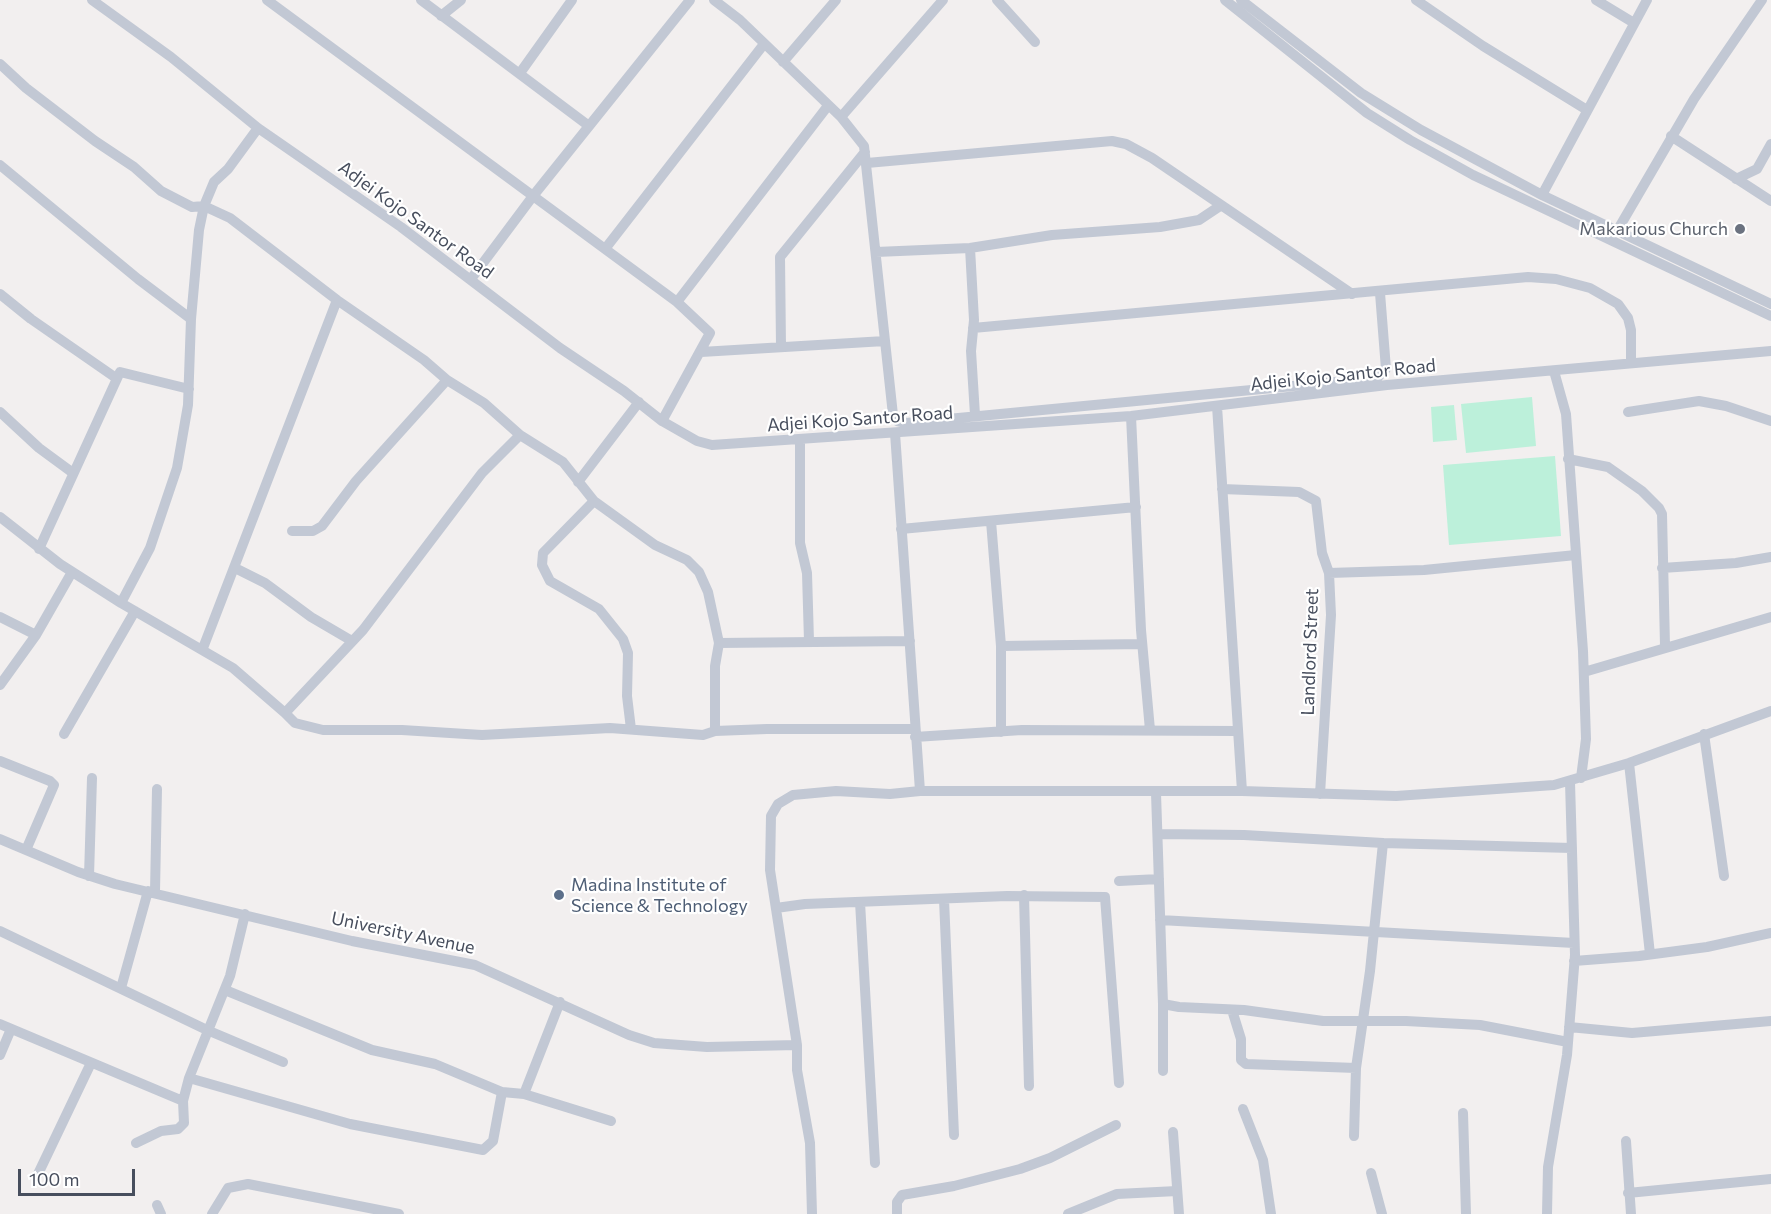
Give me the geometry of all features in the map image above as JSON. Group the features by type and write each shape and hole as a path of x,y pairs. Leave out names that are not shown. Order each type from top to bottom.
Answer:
{"street":[{"name":"Adjei Kojo Santor Road","path":"92,0 171,57 258,128 471,279 560,348 639,402 662,421 697,441 712,445 1131,416 1387,385 1771,351"},
{"path":"267,0 677,302 710,333 662,421"},
{"path":"421,0 589,126"},
{"path":"441,16 461,0"},
{"path":"520,73 572,0"},
{"path":"471,279 533,196 690,0"},
{"path":"714,0 740,20 827,107 841,117 864,146 893,415 897,421 906,423 1377,378 1386,369 1380,293"},
{"path":"783,62 836,0"},
{"path":"841,117 943,0"},
{"path":"998,0 1035,42"},
{"path":"1225,0 1367,113 1410,140 1473,175 1771,316"},
{"path":"1241,0 1368,98 1421,130 1542,195 1771,304"},
{"path":"1416,0 1483,46 1587,110"},
{"path":"1596,0 1634,23"},
{"path":"1542,195 1647,0"},
{"path":"1617,231 1671,136 1762,0"},
{"path":"605,249 764,44"},
{"path":"0,64 26,88 95,141 134,167 161,191 192,207 204,206 230,218 337,300 424,360 447,380 484,403 520,435 563,462 594,501 656,545 687,560 699,572 708,592 719,643 716,666 715,731"},
{"path":"677,302 827,107"},
{"path":"121,603 141,569 177,468 189,389 191,318 199,230 204,206 214,182 228,169 258,128"},
{"path":"1671,136 1771,201"},
{"path":"781,347 780,257 866,158 1112,141 1138,150 1352,294"},
{"path":"1736,179 1757,169 1771,144"},
{"path":"0,165 191,318"},
{"path":"876,252 970,248 1052,235 1160,227 1199,220 1220,206"},
{"path":"970,248 973,328 971,351 975,415"},
{"path":"973,328 1528,278 1556,279 1590,288 1618,304 1628,318 1631,330 1631,363"},
{"path":"0,294 31,319 116,378"},
{"path":"203,648 235,568 280,443 300,402 337,300"},
{"path":"701,352 885,341"},
{"path":"1554,371 1566,414 1584,672 1586,739 1581,778"},
{"path":"39,549 120,372 129,372 189,389"},
{"path":"292,531 314,531 322,526 356,481 447,380"},
{"path":"1628,412 1699,401 1726,406 1771,421"},
{"path":"578,482 639,402"},
{"path":"1217,406 1242,791"},
{"path":"0,411 39,448 73,472"},
{"path":"1131,416 1142,644 1150,730"},
{"path":"895,433 920,791"},
{"path":"285,713 352,640 406,576 482,473 520,435"},
{"path":"800,440 801,543 807,573 809,641"},
{"path":"1568,459 1608,467 1642,491 1659,508 1662,514 1665,646"},
{"name":"Landlord Street","path":"1222,489 1299,492 1316,501 1322,553 1329,573 1331,615 1320,794"},
{"path":"594,501 543,553 542,565 550,580 599,609 623,639 628,654 627,696 631,729"},
{"path":"901,530 1136,507"},
{"path":"0,517 72,573 203,648 233,668 295,723 323,730 402,730 482,735 560,729 631,729 703,735 715,731 915,733 1237,731"},
{"path":"992,521 1001,646 1001,732"},
{"path":"1329,573 1424,570 1576,555"},
{"path":"1662,568 1736,563 1771,557"},
{"path":"235,568 265,583 311,617 352,640"},
{"path":"0,685 36,634 72,573"},
{"path":"64,734 135,611"},
{"path":"1584,672 1771,616"},
{"path":"0,617 36,634"},
{"path":"719,643 910,641"},
{"path":"1001,646 1142,644"},
{"path":"812,1214 810,1143 797,1070 797,1045 776,908 769,841 771,816 778,804 793,795 817,791 890,794 920,791 1156,793 1242,791 1396,796 1570,782 1771,711"},
{"path":"1704,734 1724,876"},
{"path":"0,761 51,781 54,785 26,850"},
{"path":"1629,763 1650,954"},
{"path":"89,876 92,778"},
{"path":"1547,1214 1548,1167 1568,1042 1574,961 1570,782"},
{"path":"121,988 152,891 157,789"},
{"path":"1156,793 1163,1071"},
{"path":"1158,834 1244,835 1383,843 1572,848"},
{"name":"University Avenue","path":"0,839 89,876 352,941 476,965 629,1035 668,1046 797,1045"},
{"path":"1354,1136 1356,1068 1383,843"},
{"path":"1119,881 1159,879"},
{"path":"776,908 1024,895 1105,897 1119,1083"},
{"path":"1024,895 1029,1086"},
{"path":"944,899 954,1135"},
{"path":"860,903 875,1163"},
{"path":"136,1143 153,1133 182,1126 183,1101 189,1078 225,990 238,951 245,914"},
{"path":"1160,920 1574,943"},
{"path":"0,931 207,1030 283,1062"},
{"path":"1574,961 1707,947 1771,933"},
{"path":"225,990 372,1050 435,1064 501,1092 524,1094 611,1121"},
{"path":"524,1094 560,1002"},
{"path":"1163,1004 1293,1018 1480,1025 1568,1042"},
{"path":"1232,1010 1241,1039 1241,1060 1246,1064 1356,1068"},
{"path":"1569,1027 1632,1034 1771,1021"},
{"path":"0,1024 183,1101"},
{"path":"0,1055 12,1029"},
{"path":"38,1174 91,1063"},
{"path":"189,1078 339,1121 483,1150 489,1147 494,1140 501,1092"},
{"path":"1243,1109 1263,1160 1271,1214"},
{"path":"1463,1113 1466,1214"},
{"path":"897,1214 897,1202 902,1194 954,1186 1020,1169 1050,1158 1116,1125"},
{"path":"1173,1132 1179,1214"},
{"path":"1626,1141 1631,1214"},
{"path":"1371,1173 1382,1214"},
{"path":"1628,1193 1771,1179"},
{"path":"212,1214 228,1188 248,1184 399,1214"},
{"path":"1068,1214 1117,1194 1177,1191"}],"green space":[{"path":"1532,397 1536,446 1466,453 1461,404"},
{"path":"1454,405 1457,440 1433,442 1431,407"},
{"path":"1555,456 1561,536 1449,545 1443,465"}],"place":[{"name":"Makarious Church","path":"1740,229"},
{"name":"Madina Institute of Science & Technology","path":"559,895"}]}
